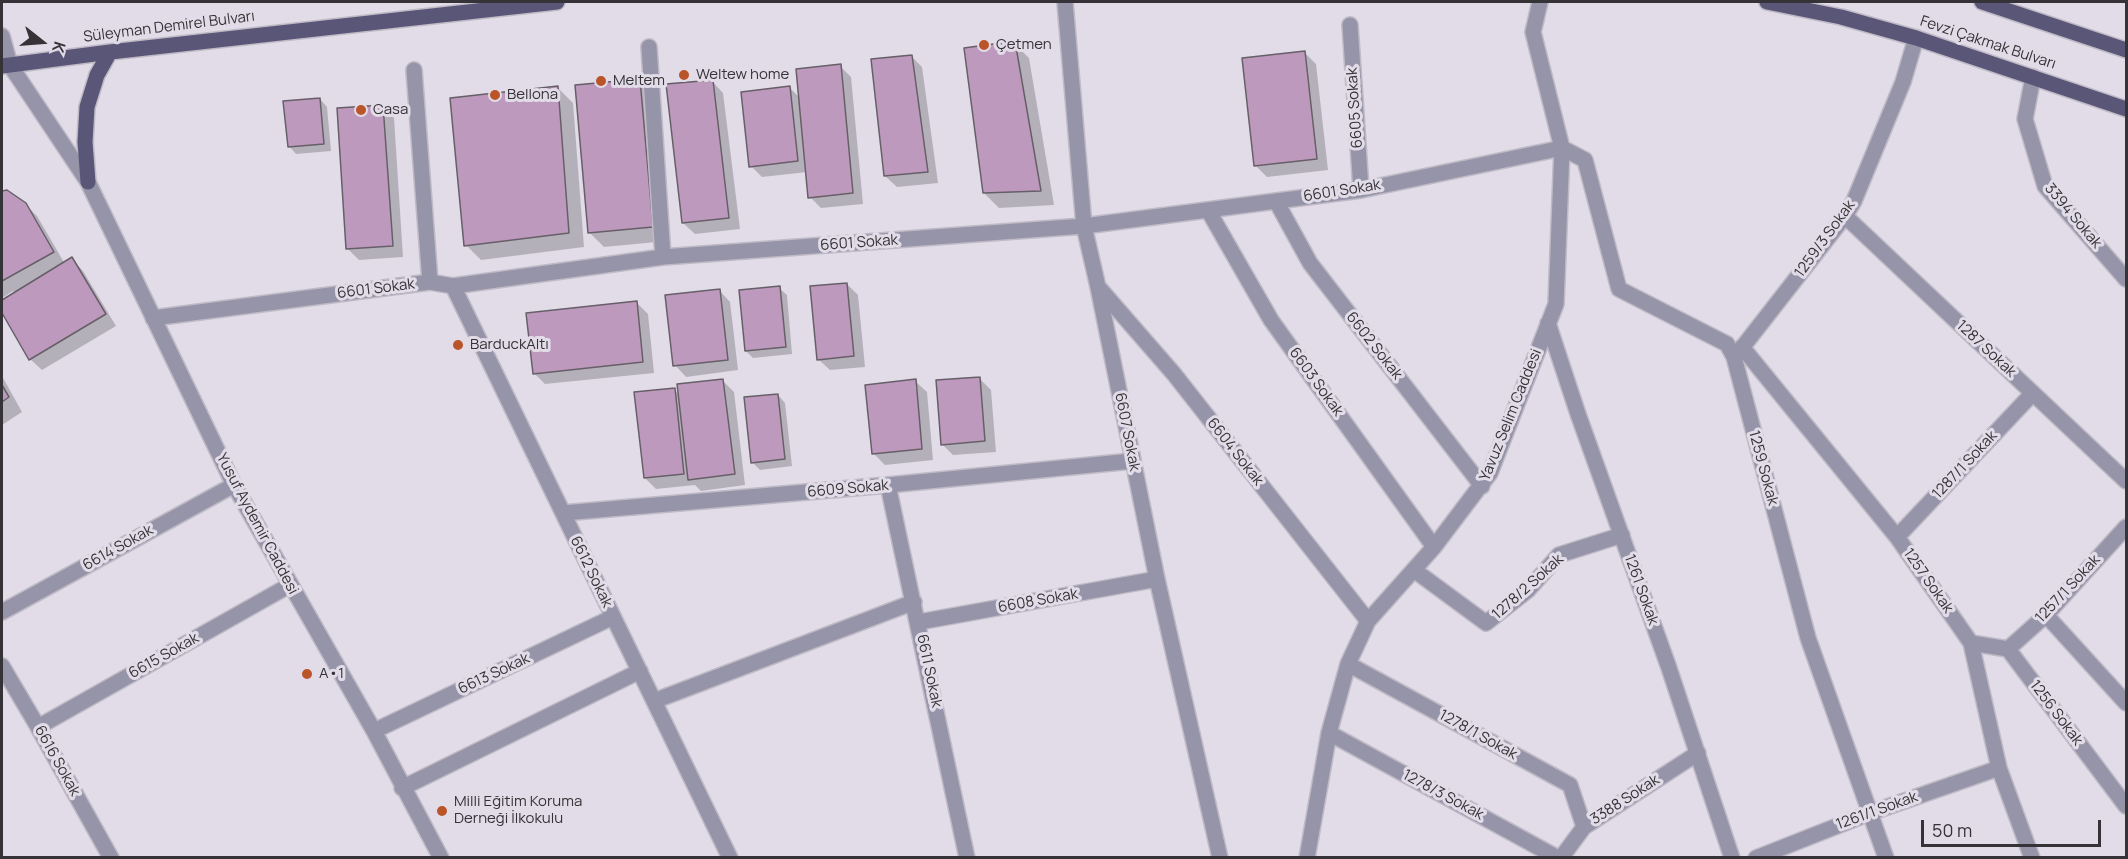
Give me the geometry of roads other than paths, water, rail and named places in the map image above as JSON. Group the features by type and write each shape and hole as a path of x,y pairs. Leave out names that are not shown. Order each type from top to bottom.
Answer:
{"main road":[{"name":"Süleyman Demirel Bulvarı","path":"6,66 110,51 556,2"},
{"name":"Fevzi Çakmak Bulvarı","path":"1767,2 1840,17 1916,38 2127,109"},
{"path":"1982,2 2127,50"},
{"path":"88,182 85,142 87,107 97,75 110,51"}],"street":[{"name":"6607 Sokak","path":"1065,2 1084,226 1157,579 1220,858"},
{"name":"Yavuz Selim Caddesi","path":"1307,858 1329,733 1348,664 1368,621 1434,547 1490,473 1556,304 1562,148 1533,32 1540,2"},
{"name":"6605 Sokak","path":"1350,25 1361,190"},
{"name":"Yusuf Aydemir Caddesi","path":"2,36 6,66 88,182 234,485 374,731 402,788 441,858"},
{"name":"1259/3 Sokak","path":"1738,352 1845,216 1854,201 1898,93 1916,38"},
{"path":"649,47 663,257"},
{"path":"414,70 430,282"},
{"name":"3394 Sokak","path":"2033,76 2025,119 2045,186 2127,279"},
{"name":"6601 Sokak","path":"153,318 430,282 453,286 663,257 1084,226 1361,190 1562,148"},
{"path":"1562,148 1585,160 1619,289 1727,344 1738,352"},
{"name":"6602 Sokak","path":"1276,201 1310,263 1482,486"},
{"name":"6603 Sokak","path":"1208,210 1271,320 1434,547"},
{"name":"1287 Sokak","path":"1845,216 2127,481"},
{"name":"6612 Sokak","path":"453,286 730,858"},
{"name":"6604 Sokak","path":"1098,287 1174,374 1368,621"},
{"name":"1261 Sokak","path":"1548,323 1698,753 1732,858"},
{"name":"1257 Sokak","path":"1738,352 1897,537 1971,643 1999,768 2032,858"},
{"name":"1259 Sokak","path":"1738,352 1808,638 1886,858"},
{"name":"1287/1 Sokak","path":"1897,537 2033,393"},
{"name":"6609 Sokak","path":"563,513 888,486 1132,461"},
{"name":"6614 Sokak","path":"2,612 234,485"},
{"name":"6611 Sokak","path":"888,486 919,622 967,858"},
{"name":"1257/1 Sokak","path":"2008,649 2046,615 2127,527"},
{"name":"1278/2 Sokak","path":"1414,570 1486,623 1528,590 1559,555 1622,535"},
{"name":"6608 Sokak","path":"919,622 1157,579"},
{"name":"6615 Sokak","path":"38,727 290,585"},
{"path":"654,701 914,602"},
{"path":"2046,615 2127,703"},
{"name":"6613 Sokak","path":"374,731 614,617"},
{"path":"1971,643 2008,649"},
{"name":"1256 Sokak","path":"2008,649 2127,806"},
{"name":"1278/1 Sokak","path":"1348,664 1570,785 1584,827"},
{"name":"6616 Sokak","path":"2,666 6,683 38,727 111,858"},
{"path":"402,788 640,671"},
{"name":"1278/3 Sokak","path":"1329,733 1559,858"},
{"name":"3388 Sokak","path":"1559,858 1584,827 1698,753"},
{"name":"1261/1 Sokak","path":"1756,858 1870,813 1999,768"}],"place":[{"name":"Çetmen","path":"984,45"},
{"name":"Weltew home","path":"684,75"},
{"name":"Meltem","path":"601,81"},
{"name":"Bellona","path":"495,95"},
{"name":"Casa","path":"361,110"},
{"name":"BarduckAltı","path":"458,345"},
{"name":"A•1","path":"307,674"},
{"name":"Milli Eğitim Koruma Derneği İlkokulu","path":"442,811"}]}
